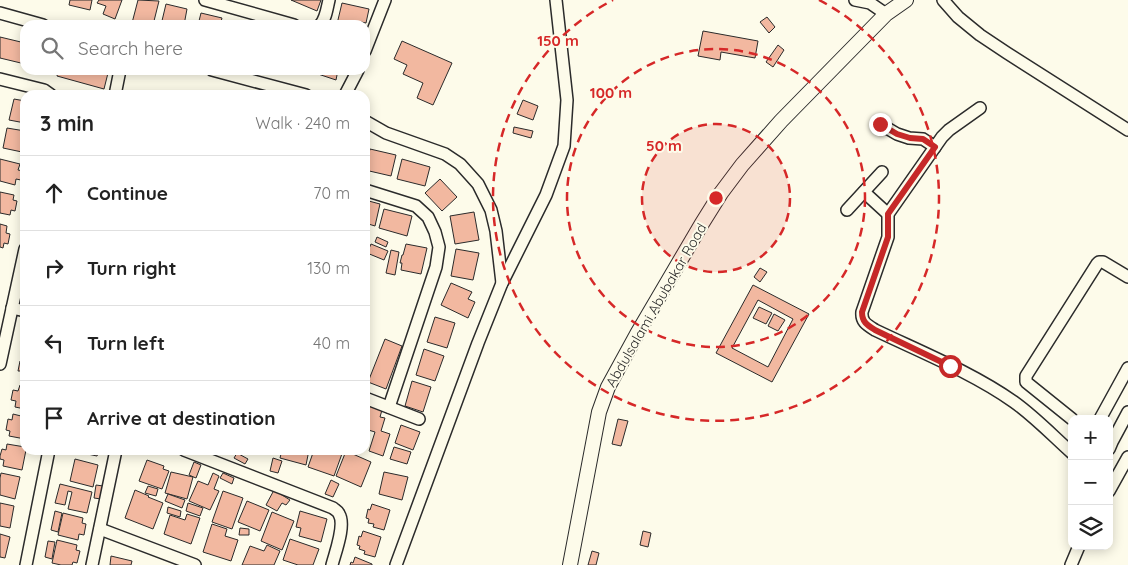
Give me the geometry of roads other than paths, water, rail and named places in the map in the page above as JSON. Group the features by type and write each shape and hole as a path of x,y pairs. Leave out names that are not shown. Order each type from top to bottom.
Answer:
{"main road":[{"name":"Abdulsalami Abubakar Road","path":"570,565 599,412 608,386 701,224 742,165 781,121 886,14 906,0"}],"street":[{"path":"205,0 276,20"},
{"path":"324,20 329,0"},
{"path":"370,38 385,0"},
{"path":"396,565 478,342 502,284 546,195 564,146 567,100 556,0"},
{"path":"855,0 870,4 886,14"},
{"path":"943,0 958,17 980,35 1128,130"},
{"path":"0,13 25,20"},
{"path":"116,90 119,75"},
{"path":"231,75 287,90"},
{"path":"348,90 355,75"},
{"path":"0,79 44,90"},
{"path":"980,108 942,137 888,214 888,237 862,312 862,317 875,330 996,390 1068,450"},
{"path":"370,124 386,133 444,154 460,164 478,184 491,210 496,231 502,284"},
{"path":"880,124 897,134 923,139 935,147"},
{"path":"847,210 882,172"},
{"path":"370,192 416,206 428,218 435,232 439,247 436,267 389,407"},
{"path":"864,192 888,214"},
{"path":"1068,416 1026,382 1025,378 1099,262 1128,277"},
{"path":"0,364 20,271"},
{"path":"12,308 20,310"},
{"path":"1102,415 1128,368"},
{"path":"370,400 419,419"},
{"path":"1113,440 1128,412"},
{"path":"26,565 48,455"},
{"path":"92,565 115,455"},
{"path":"197,455 333,508 340,514 342,525 332,565"},
{"path":"1113,484 1121,469"},
{"path":"100,529 188,564"},
{"path":"1071,565 1077,550"}]}
